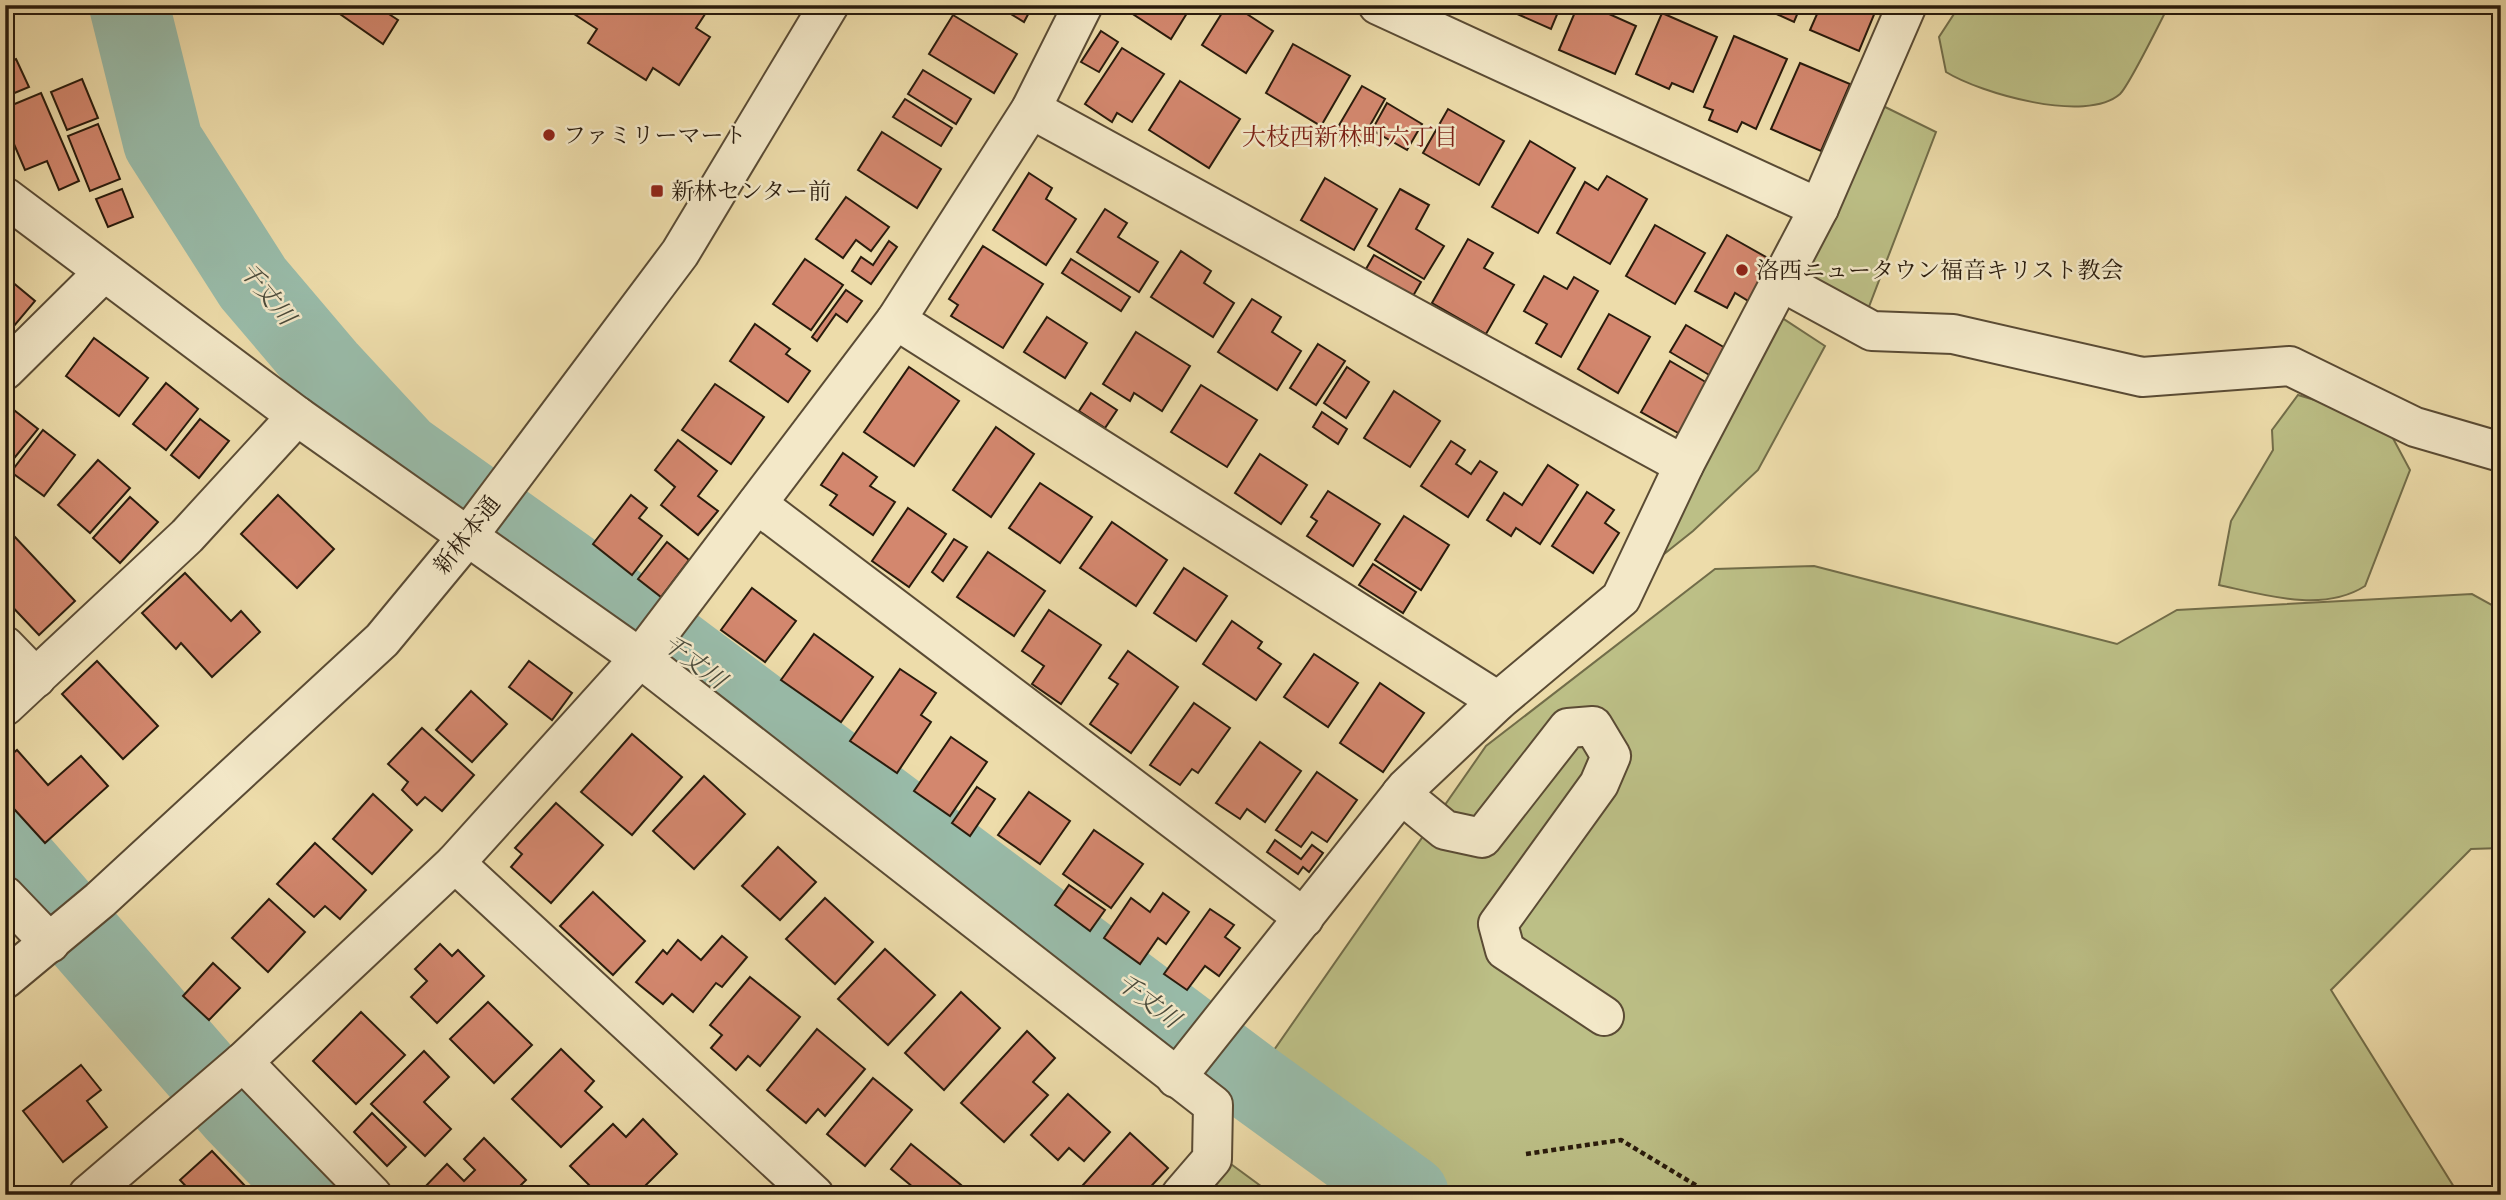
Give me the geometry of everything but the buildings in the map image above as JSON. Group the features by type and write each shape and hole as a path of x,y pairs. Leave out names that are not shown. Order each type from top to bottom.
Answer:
{"street":[{"name":"新林本通","path":"5,978 100,900 382,640 468,536 680,253 829,5"},
{"path":"102,1191 456,863 640,658 690,596 896,320 1031,109 1083,5"},
{"path":"1378,5 1819,208"},
{"path":"1176,1078 1401,794 1498,701 1621,598 1684,465 1819,208 1907,5"},
{"path":"1031,109 1684,465"},
{"path":"5,197 297,416 640,658 1213,1105 1212,1159 1181,1195"},
{"path":"5,370 104,272"},
{"path":"1780,281 1872,331 1953,334 2142,377 2290,366 2415,427 2501,452"},
{"path":"896,320 1498,701"},
{"path":"5,706 187,536 297,416"},
{"path":"757,505 1304,918"},
{"path":"5,646 36,678"},
{"path":"1401,794 1445,830 1482,838 1568,728 1593,726 1611,756 1600,784 1498,924 1505,950 1604,1016"},
{"path":"456,863 814,1195"},
{"path":"5,896 50,943"},
{"path":"243,1062 372,1195"}],"path":[{"path":"1525,1154 1621,1140 1712,1195"}],"green space":[{"path":"1966,5 2169,5 2138,66 2120,94 2104,103 2059,106 1983,89 1946,72 1939,37 1954,14"},
{"path":"1875,102 1936,132 1865,317 1791,277"},
{"path":"1773,312 1825,346 1758,470 1693,531 1629,582"},
{"path":"2298,395 2355,412 2388,429 2410,470 2365,586 2331,599 2274,597 2219,585 2231,521 2273,450 2272,430"},
{"path":"1814,566 2117,644 2177,610 2472,594 2501,610 2501,848 2471,849 2331,990 2459,1195 1455,1195 1267,1060 1486,746 1715,569"},
{"path":"1220,1156 1273,1195 1188,1195"}],"waterway":[{"name":"千丈川","path":"129,5 163,142 253,283 326,369 403,452 616,604 1253,1082 1409,1195"},
{"path":"5,847 236,1112 316,1195"}],"place":[{"name":"ファミリーマート","path":"549,135"},
{"name":"新林センター前","path":"657,191"},
{"name":"洛西ニュータウン福音キリスト教会","path":"1742,270"}],"district":[{"name":"大枝西新林町六丁目","path":"1350,137"}]}
